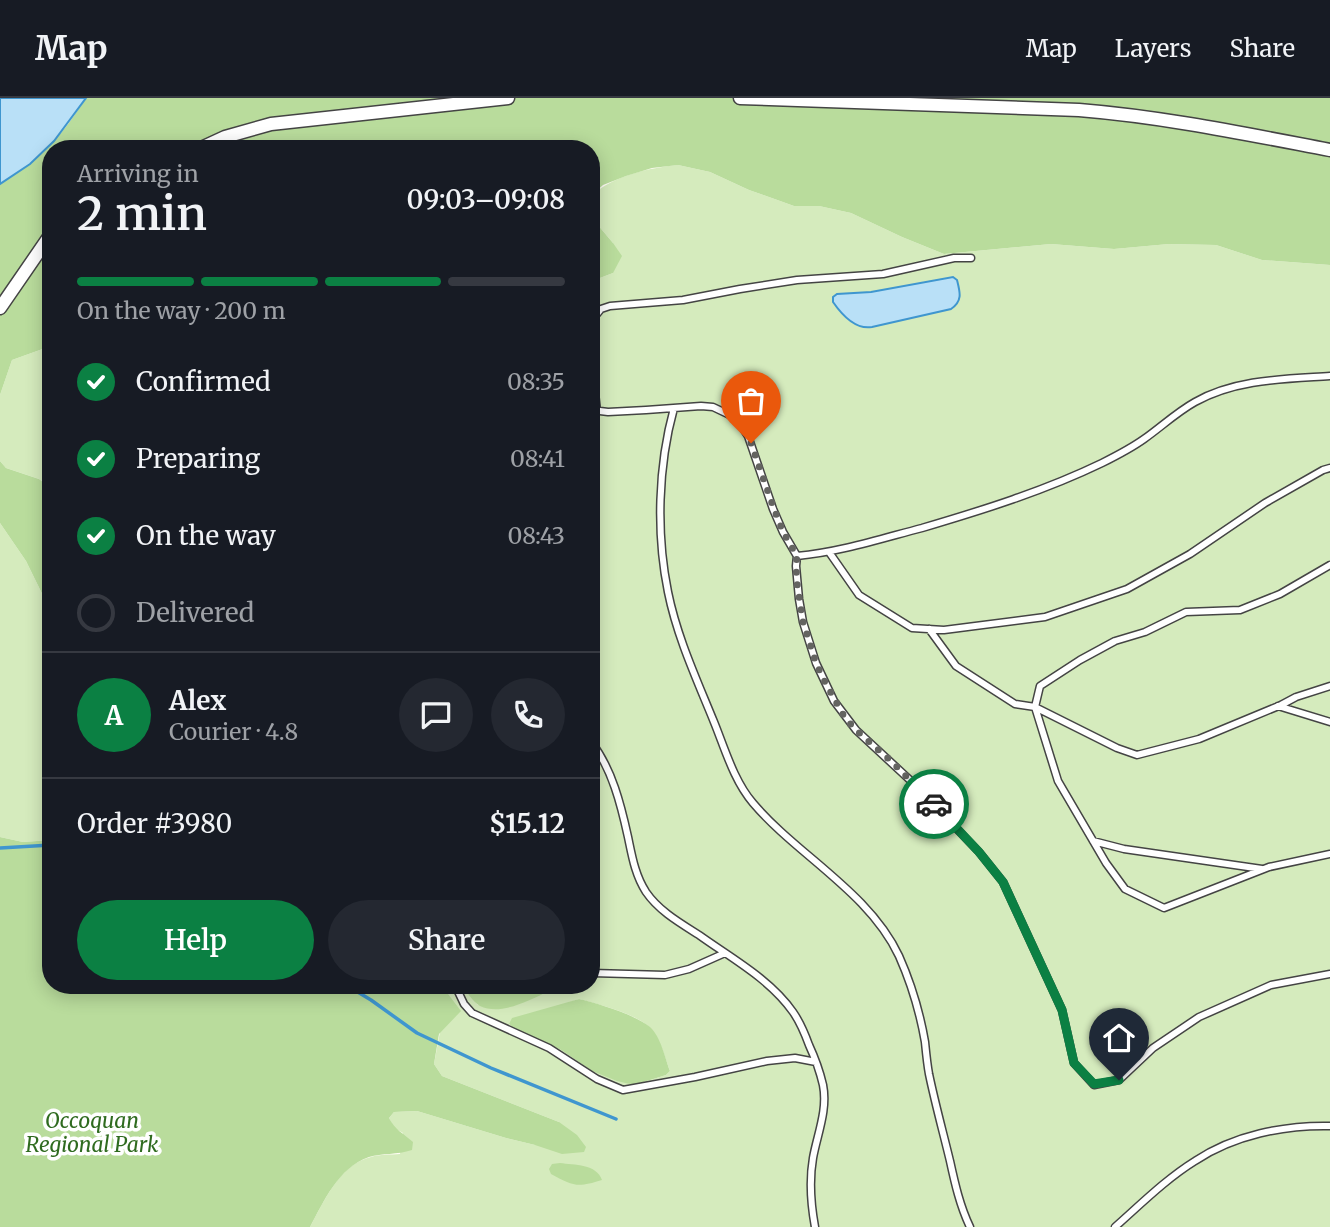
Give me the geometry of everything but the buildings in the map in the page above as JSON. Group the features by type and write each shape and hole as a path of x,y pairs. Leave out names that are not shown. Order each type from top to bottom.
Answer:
{"street":[{"path":"218,140 271,124 508,98"},
{"path":"740,98 1079,110 1181,121 1330,150"},
{"path":"0,308 42,247"}],"lane":[{"path":"600,310 610,306 683,300 797,280 883,274 954,258 971,258"},
{"path":"797,556 853,547 947,520 1051,485 1124,452 1194,403 1213,393 1252,383 1330,376"},
{"path":"600,411 713,407 725,411 741,425 751,443 778,520 797,556 803,622 816,663 835,701 856,730 911,781 995,870 1011,897 1062,1010 1074,1063 1094,1084 1119,1080 1153,1048 1199,1017 1270,985 1330,974"},
{"path":"674,408 665,448 661,523 668,592 686,651 743,790 766,817 846,888 872,916 898,955 918,1011 934,1095 960,1204 970,1227"},
{"path":"830,552 859,595 912,628 944,630 1045,617 1128,589 1190,554 1265,503 1330,468"},
{"path":"1330,565 1280,594 1240,610 1186,612 1145,632 1115,641 1040,686 1035,707 1058,781 1105,863 1125,889 1164,908 1264,869 1330,854"},
{"path":"929,629 956,666 1016,704 1035,707 1138,755 1199,739 1296,696 1330,686"},
{"path":"1278,706 1330,722"},
{"path":"600,756 612,780 635,870 647,893 666,913 762,980 785,1001 801,1026 816,1062 825,1102 811,1177 816,1227"},
{"path":"1093,840 1124,849 1264,869"},
{"path":"600,972 665,975 689,969 724,953"},
{"path":"459,994 472,1013 549,1048 597,1079 623,1090 767,1060 795,1058 816,1062"},
{"path":"1115,1227 1182,1169 1211,1151 1244,1138 1273,1131 1330,1126"}],"green space":[{"path":"86,98 1330,98 1330,265 1262,260 1216,245 1169,244 1114,249 1051,244 944,254 851,213 819,206 794,206 710,172 678,165 652,168 600,188 600,140 55,140"},
{"path":"42,153 42,349 12,360 0,395 0,184"},
{"path":"678,165 710,172 794,206 819,206 851,213 944,254 1051,244 1114,249 1169,244 1216,245 1262,260 1330,265 1330,1227 310,1227 334,1185 350,1167 374,1156 400,1154 403,1133 394,1128 389,1118 394,1112 417,1111 535,1145 559,1122 442,1076 434,1064 447,994 469,994 478,1005 507,994 600,994 600,278 613,273 613,243 600,228 600,189 611,182 644,171","holes":["579,999 638,1019 652,1030 670,1071 666,1075 634,1085 592,1071 561,1050 509,1024"]},
{"path":"600,228 622,256 613,273 600,278"},
{"path":"42,349 42,481 6,468 0,461 0,395 12,360"},
{"path":"0,461 6,468 42,481 42,594 26,561 0,523"},
{"path":"0,523 26,561 42,594 42,841 23,842 0,837"},
{"name":"Occoquan Regional Park","path":"0,837 23,842 42,841 42,994 448,994 461,1011 439,1034 434,1064 442,1076 559,1122 577,1135 586,1147 584,1152 562,1154 417,1111 394,1112 389,1118 413,1142 412,1150 369,1157 358,1162 333,1186 310,1227 0,1227"},
{"path":"469,994 543,994 506,1008 488,1009 475,1002"},
{"path":"579,999 606,1006 650,1027 660,1042 670,1071 666,1075 634,1085 617,1081 592,1071 561,1050 509,1024 512,1018"},
{"path":"552,1164 590,1168 602,1180 581,1185 565,1181 551,1174 549,1169"}],"water":[{"path":"0,98 86,98 55,140 42,140 42,152 0,184"},
{"path":"953,277 957,280 960,296 951,309 872,327 855,324 833,302 833,297 837,294 871,292"}],"waterway":[{"path":"0,848 42,846"},
{"path":"361,994 417,1033 491,1068 616,1119"}],"way so far":[{"path":"751,443 783,532 797,556 797,583 803,622 825,682 845,718 934,804"}],"route":[{"path":"934,804 1003,882 1062,1010 1074,1063 1094,1084 1119,1080"}]}
